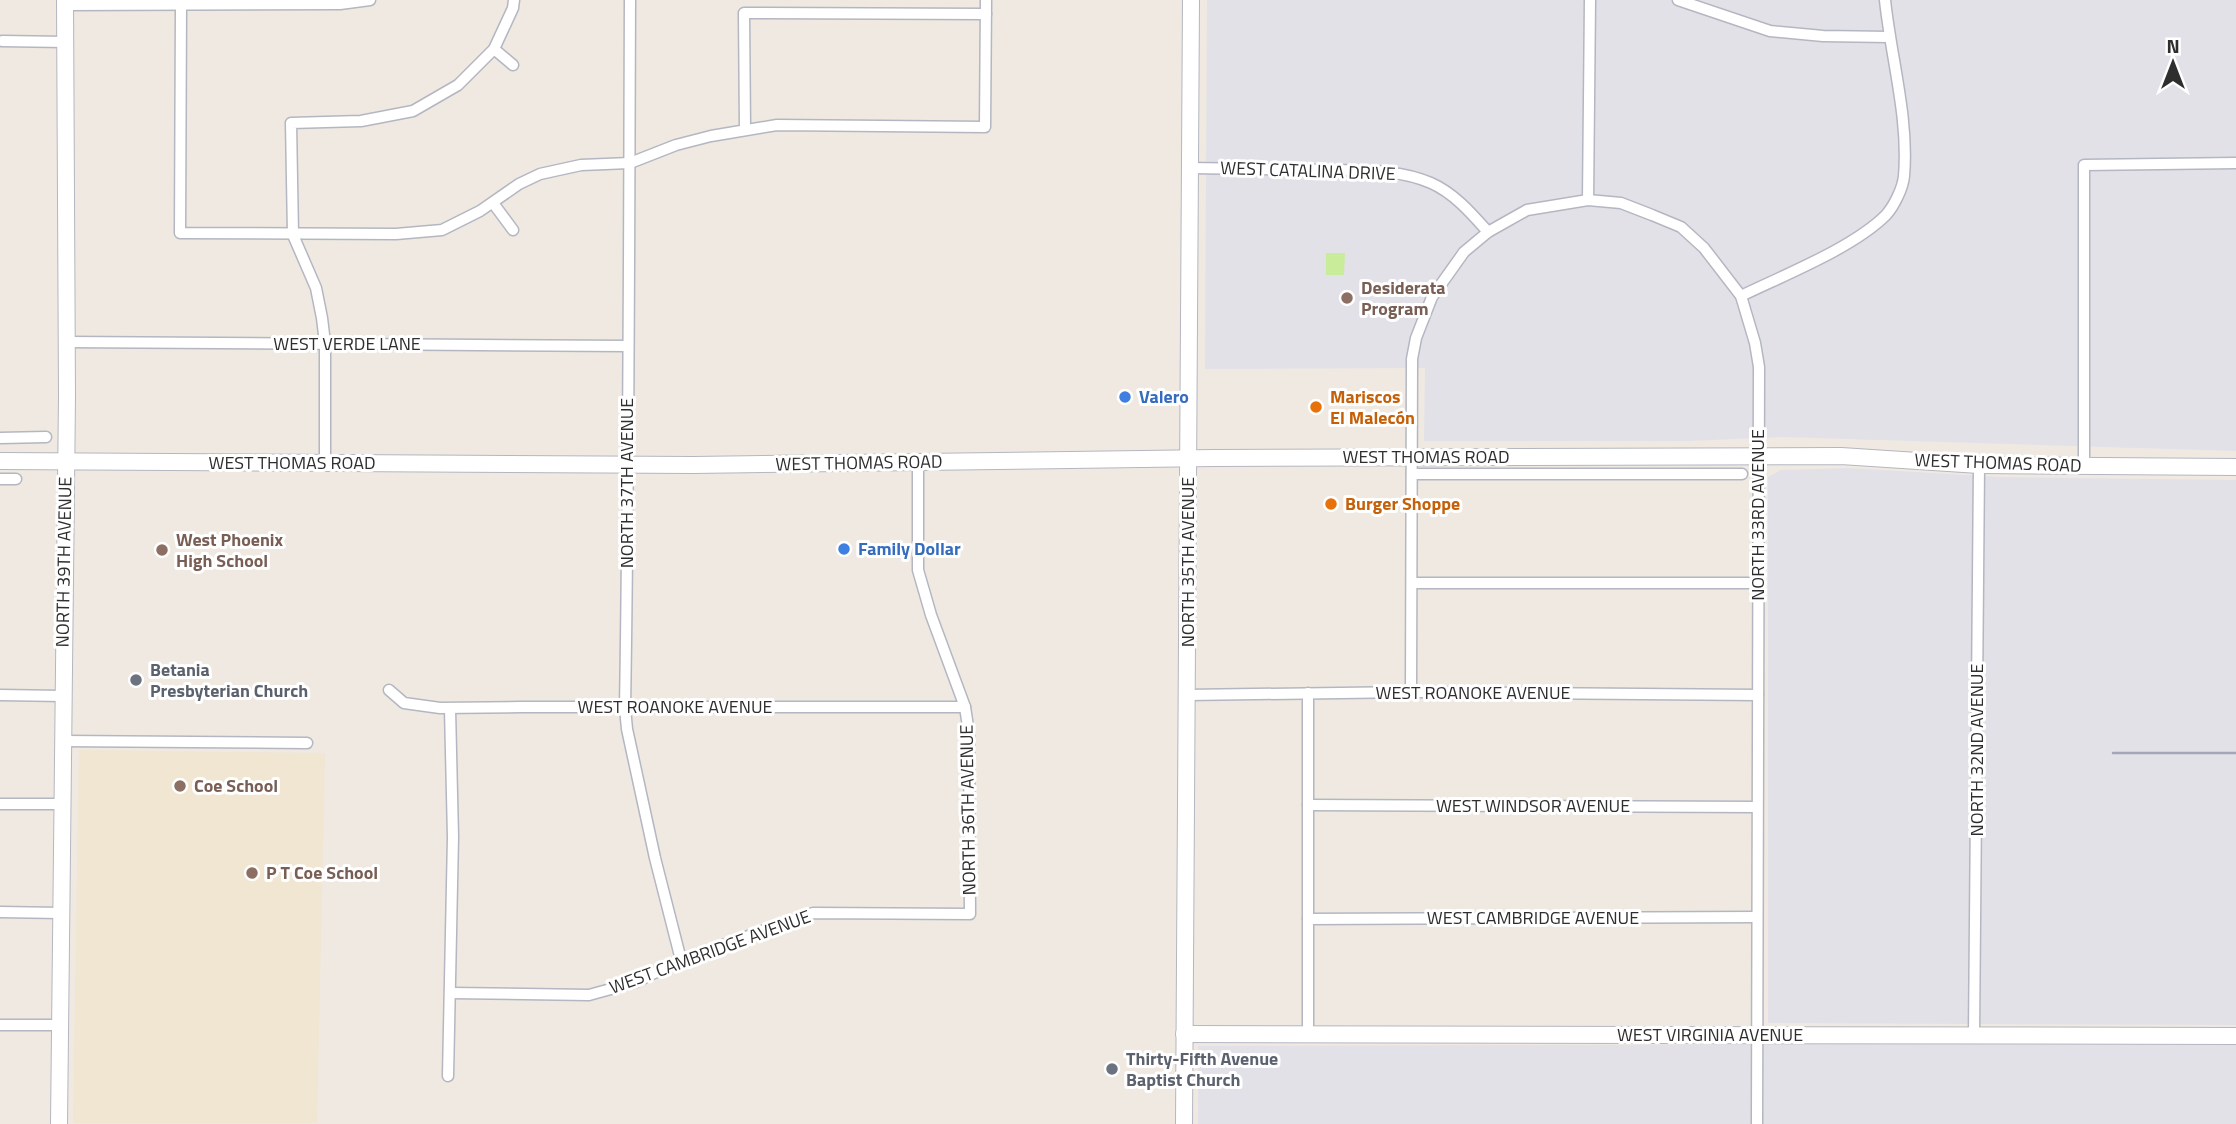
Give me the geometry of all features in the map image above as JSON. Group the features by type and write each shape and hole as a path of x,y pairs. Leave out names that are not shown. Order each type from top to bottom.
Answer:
{"main road":[{"name":"NORTH 35TH AVENUE","path":"1184,1124 1191,0"},
{"name":"NORTH 39TH AVENUE","path":"59,1124 66,461 65,2"},
{"name":"WEST THOMAS ROAD","path":"0,460 629,465 1188,459 1413,465 1758,456 1869,457 1979,465 2236,467"},
{"name":"WEST VIRGINIA AVENUE","path":"1184,1034 2236,1036"}],"street":[{"path":"65,2 181,5 340,4 370,0"},
{"path":"325,463 325,344 316,288 293,235 291,123 361,121 413,111 458,85 494,49 514,0"},
{"name":"NORTH 37TH AVENUE","path":"630,0 627,346 629,465 625,708 652,845 681,960"},
{"path":"181,5 180,233 293,235 396,234 442,230 540,174 581,165 630,163 676,145 777,125 985,127 986,0"},
{"path":"1588,200 1590,0"},
{"path":"1678,0 1770,31 1823,36 1889,37"},
{"path":"1411,692 1411,375 1418,329 1432,297 1447,274 1464,252 1488,232 1527,210 1588,200 1621,203 1681,228 1703,248 1741,296 1864,233 1888,213 1904,179 1903,124 1885,0"},
{"path":"745,130 744,13 986,14"},
{"path":"2,41 65,42"},
{"path":"494,49 513,65"},
{"path":"2084,467 2084,165 2236,163"},
{"name":"WEST CATALINA DRIVE","path":"1189,168 1402,173 1444,190 1467,209 1488,232"},
{"path":"493,203 513,230"},
{"name":"NORTH 33RD AVENUE","path":"1741,296 1759,367 1756,1124"},
{"name":"WEST VERDE LANE","path":"66,342 627,346"},
{"path":"0,438 46,438"},
{"path":"1717,474 1718,456"},
{"name":"NORTH 36TH AVENUE","path":"918,463 918,569 931,615 965,707 969,733 970,914"},
{"name":"WEST THOMAS ROAD","path":"1413,465 1742,474"},
{"name":"NORTH 32ND AVENUE","path":"1974,1036 1979,465"},
{"path":"0,479 16,479"},
{"path":"1412,583 1758,583"},
{"name":"WEST ROANOKE AVENUE","path":"389,690 404,703 450,709 965,707"},
{"name":"WEST ROANOKE AVENUE","path":"1187,695 1411,692 1758,695"},
{"path":"1308,694 1308,1033"},
{"path":"0,695 63,695"},
{"path":"448,1076 453,834 450,709"},
{"path":"63,741 307,743"},
{"path":"0,804 62,804"},
{"name":"WEST WINDSOR AVENUE","path":"1308,805 1757,807"},
{"path":"0,912 61,913"},
{"name":"WEST CAMBRIDGE AVENUE","path":"451,993 589,995 636,982 681,960 813,913 970,914"},
{"name":"WEST CAMBRIDGE AVENUE","path":"1308,919 1757,917"},
{"path":"0,1025 60,1025"}],"shaded area":[{"path":"1207,0 2236,0 2236,451 1782,437 1688,441 1424,441 1425,368 1205,369"},
{"path":"1846,468 2000,477 2236,480 2236,1025 1768,1023 1768,477 1781,470"},
{"path":"79,750 325,753 317,1123 73,1123"},
{"path":"2236,1043 2236,1124 1198,1124 1198,1046"}],"green space":[{"path":"1326,253 1345,253 1344,275 1326,275"}],"railway":[{"path":"2113,753 2236,753"}],"place":[{"name":"Desiderata Program","path":"1347,298"},
{"name":"Valero","path":"1125,397"},
{"name":"Mariscos El Malecón","path":"1316,407"},
{"name":"Burger Shoppe","path":"1331,504"},
{"name":"Family Dollar","path":"844,549"},
{"name":"West Phoenix High School","path":"162,550"},
{"name":"Betania Presbyterian Church","path":"136,680"},
{"name":"Coe School","path":"180,786"},
{"name":"P T Coe School","path":"252,873"},
{"name":"Thirty-Fifth Avenue Baptist Church","path":"1112,1069"}]}
